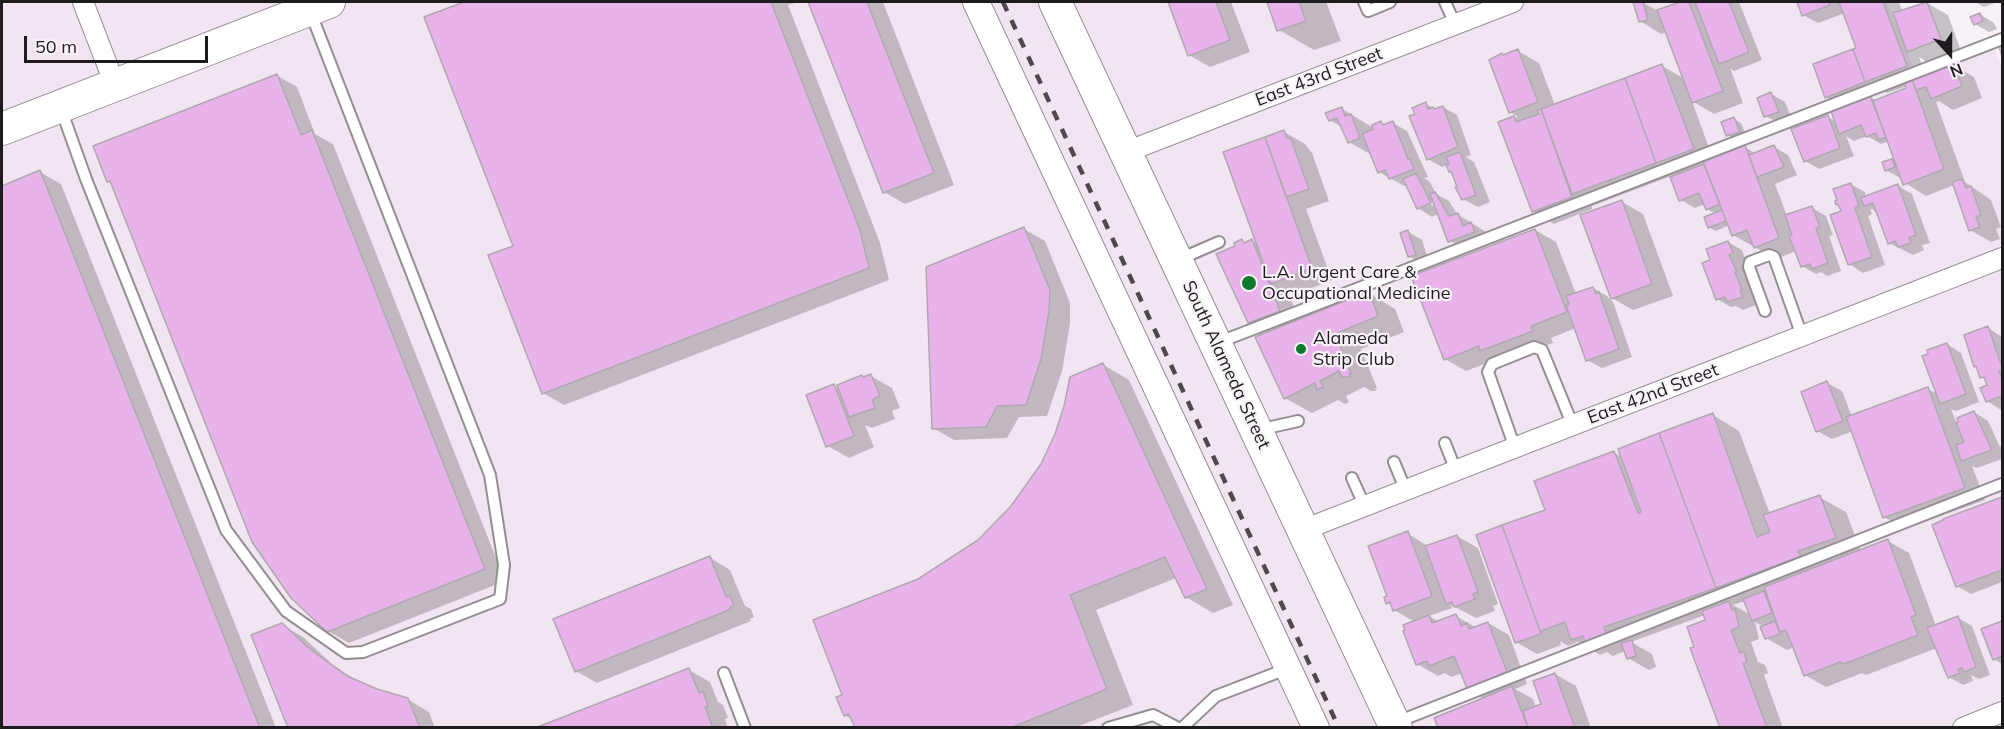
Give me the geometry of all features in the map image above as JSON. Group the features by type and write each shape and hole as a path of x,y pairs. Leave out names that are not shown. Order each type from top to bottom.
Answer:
{"main road":[{"name":"South Alameda Street","path":"1055,2 1395,725"},
{"path":"2,129 319,5"}],"street":[{"path":"83,2 115,85"},
{"path":"976,2 1316,728"},
{"name":"East 43rd Street","path":"1126,152 1513,2"},
{"name":"East 42nd Street","path":"1304,530 2002,258"},
{"path":"1963,728 2002,712"}],"lane":[{"path":"1364,2 1368,11 1390,2"},
{"path":"1445,2 1455,24"},
{"path":"60,106 226,530 286,611 346,653 363,652 500,599 504,565 490,475 319,5"},
{"path":"1216,343 2002,39"},
{"path":"1177,260 1220,242"},
{"path":"1765,311 1749,267 1750,262 1769,255 1774,257 1802,336"},
{"path":"1515,448 1488,372 1492,364 1534,347 1542,350 1573,426"},
{"path":"1256,430 1298,421"},
{"path":"1445,443 1456,471"},
{"path":"1394,462 1406,491"},
{"path":"1352,478 1365,507"},
{"path":"1395,725 2002,484"},
{"path":"1182,728 1216,696 1289,668"},
{"path":"724,673 745,728"},
{"path":"1108,728 1153,715 1178,728"}],"shaded area":[{"path":"2,2 1887,2 1913,67 1991,38 2002,67 2002,727 2,727"}],"building":[{"path":"464,2 771,2 860,230 869,268 542,394 488,255 513,246 424,17"},
{"path":"808,2 867,2 934,173 883,193"},
{"path":"1168,2 1216,2 1230,40 1188,56"},
{"path":"1267,2 1299,2 1306,21 1277,31"},
{"path":"1633,2 1643,2 1648,20 1639,22"},
{"path":"1680,2 1689,2 1723,91 1692,103 1657,10"},
{"path":"1695,2 1729,2 1749,52 1719,64"},
{"path":"1797,2 1829,2 1830,5 1802,16"},
{"path":"1839,2 1883,2 1907,66 1865,82 1853,49 1856,48"},
{"path":"1927,2 1941,39 1907,52 1893,13"},
{"path":"1980,13 1983,21 1974,25 1970,17"},
{"path":"1518,49 1538,102 1509,113 1489,60 1502,53 1503,55"},
{"path":"1853,49 1865,82 1825,98 1813,64"},
{"path":"1953,63 1962,86 1931,99 1926,87 1916,90 1912,79"},
{"path":"1662,64 1694,149 1656,163 1625,78"},
{"path":"277,74 301,135 312,130 485,569 327,632 291,598 252,542 110,181 107,182 93,146"},
{"path":"1625,78 1656,163 1572,194 1541,109"},
{"path":"1912,79 1944,169 1903,185 1873,101 1906,88 1904,82"},
{"path":"1771,92 1779,112 1764,117 1757,98"},
{"path":"1870,96 1886,137 1878,140 1876,133 1866,137 1861,125 1839,134 1831,111"},
{"path":"1426,102 1428,109 1443,106 1458,147 1427,160 1409,116 1415,114 1412,108"},
{"path":"1342,107 1345,116 1351,114 1360,138 1348,143 1337,118 1329,121 1325,113"},
{"path":"1541,109 1572,197 1532,212 1498,122 1514,116 1516,122 1539,114 1537,110"},
{"path":"1828,115 1840,148 1804,162 1791,129"},
{"path":"1734,117 1740,132 1726,136 1721,122"},
{"path":"1381,121 1383,125 1393,121 1414,169 1389,179 1385,170 1378,173 1362,134 1373,129 1372,125"},
{"path":"1284,130 1287,138 1291,139 1309,189 1286,197 1265,137"},
{"path":"1265,137 1312,268 1271,284 1223,152"},
{"path":"1745,145 1779,238 1754,248 1747,230 1732,236 1703,162"},
{"path":"1774,145 1784,167 1757,177 1749,155"},
{"path":"1460,152 1476,195 1462,200 1455,187 1457,187 1451,171 1449,172 1446,165 1449,164 1446,157"},
{"path":"1892,159 1895,167 1885,171 1882,162"},
{"path":"1704,164 1720,204 1706,210 1699,193 1679,201 1670,177"},
{"path":"40,170 260,728 2,728 2,186"},
{"path":"1416,173 1431,203 1417,209 1403,179"},
{"path":"1962,179 1966,188 1971,186 1981,215 1976,217 1980,227 1969,231 1952,182"},
{"path":"1851,183 1859,206 1855,208 1872,257 1848,265 1830,215 1841,211 1838,204 1836,205 1837,200 1833,189"},
{"path":"1898,184 1916,235 1909,238 1911,243 1898,247 1895,241 1888,244 1873,203 1864,206 1860,198"},
{"path":"1435,192 1449,216 1458,213 1463,226 1471,222 1475,232 1448,242 1430,194"},
{"path":"1622,200 1652,284 1611,299 1580,215"},
{"path":"1812,206 1820,227 1816,228 1828,263 1812,269 1810,264 1801,267 1789,236 1792,235 1785,215"},
{"path":"1722,210 1726,221 1708,228 1704,217"},
{"path":"1024,227 1050,290 1041,359 1026,405 997,406 986,427 932,429 926,267"},
{"path":"1535,229 1567,312 1531,326 1533,331 1480,351 1479,346 1444,360 1411,276"},
{"path":"1408,230 1416,255 1408,257 1400,233"},
{"name":"L.A. Urgent Care & Occupational Medicine","path":"1242,239 1244,243 1252,239 1280,311 1248,323 1216,254 1235,246 1234,243"},
{"path":"1728,241 1733,253 1729,255 1737,272 1735,272 1743,297 1727,302 1725,297 1716,300 1702,263 1710,260 1706,249"},
{"path":"1593,287 1596,294 1599,292 1619,349 1586,361 1566,305 1569,304 1566,296"},
{"name":"Alameda Strip Club","path":"1369,291 1378,316 1335,334 1351,373 1350,377 1342,377 1339,371 1320,381 1323,387 1317,390 1315,383 1284,399 1255,337"},
{"path":"1988,326 2002,367 1999,371 2002,379 2002,396 1986,402 1980,388 1987,385 1984,377 1980,378 1976,366 1974,367 1964,335"},
{"path":"1947,343 1966,394 1940,404 1922,356 1928,354 1927,350"},
{"path":"1103,363 1207,589 1185,598 1165,557 1070,595 1107,689 1010,728 855,728 849,714 844,716 836,697 842,695 813,620 918,579 978,540 1011,506 1041,464 1055,434 1070,377"},
{"path":"871,374 880,396 872,400 875,408 849,417 837,385 862,375 863,377"},
{"path":"1827,381 1843,421 1816,432 1801,392"},
{"path":"834,384 854,436 826,447 806,395"},
{"path":"1928,387 1965,488 1883,518 1846,417"},
{"path":"1974,411 1992,450 1961,461 1956,445 1964,442 1956,423 1957,418"},
{"path":"1713,413 1757,537 1770,532 1763,515 1820,495 1836,538 1798,551 1801,556 1716,588 1659,433"},
{"path":"1659,433 1716,588 1604,627 1606,634 1585,642 1583,636 1571,640 1565,622 1541,631 1541,634 1502,525 1545,510 1534,481 1614,451 1638,513 1641,512 1618,449"},
{"path":"2002,497 2002,570 1956,587 1932,525"},
{"path":"1502,525 1541,634 1515,643 1476,535"},
{"path":"1408,531 1432,596 1393,611 1390,602 1386,604 1384,597 1387,596 1368,546"},
{"path":"1457,535 1478,592 1473,594 1475,599 1454,607 1452,602 1446,604 1425,546"},
{"path":"1888,539 1916,615 1911,617 1918,635 1844,664 1840,662 1804,676 1786,630 1780,632 1764,587"},
{"path":"710,556 726,597 730,596 734,605 730,607 731,609 575,672 553,619"},
{"path":"1764,591 1772,613 1752,621 1743,599"},
{"path":"1729,601 1732,610 1735,609 1739,627 1731,630 1740,653 1744,651 1747,662 1743,663 1767,728 1720,728 1690,648 1694,647 1687,627 1705,620 1702,611"},
{"path":"1456,614 1461,626 1467,623 1469,629 1488,622 1507,672 1473,686 1474,688 1468,691 1454,656 1429,666 1427,661 1416,665 1403,631 1405,630 1403,625 1429,615 1432,623"},
{"path":"1958,616 1976,667 1964,672 1962,668 1958,669 1960,673 1948,678 1927,628"},
{"path":"1775,621 1780,634 1765,639 1760,627"},
{"path":"2002,621 2002,656 1993,660 1981,629"},
{"path":"282,623 311,650 347,676 377,689 408,698 420,728 288,728 251,635"},
{"path":"1632,640 1636,656 1627,659 1621,643"},
{"path":"689,668 699,693 703,691 708,706 705,707 713,728 535,728"},
{"path":"1555,673 1575,728 1528,728 1523,711 1541,704 1533,681"},
{"path":"1512,686 1528,728 1438,728 1434,718"}],"railway":[{"path":"1003,2 1339,728"}],"place":[{"name":"L.A. Urgent Care & Occupational Medicine","path":"1249,283"},
{"name":"Alameda Strip Club","path":"1301,349"}]}
